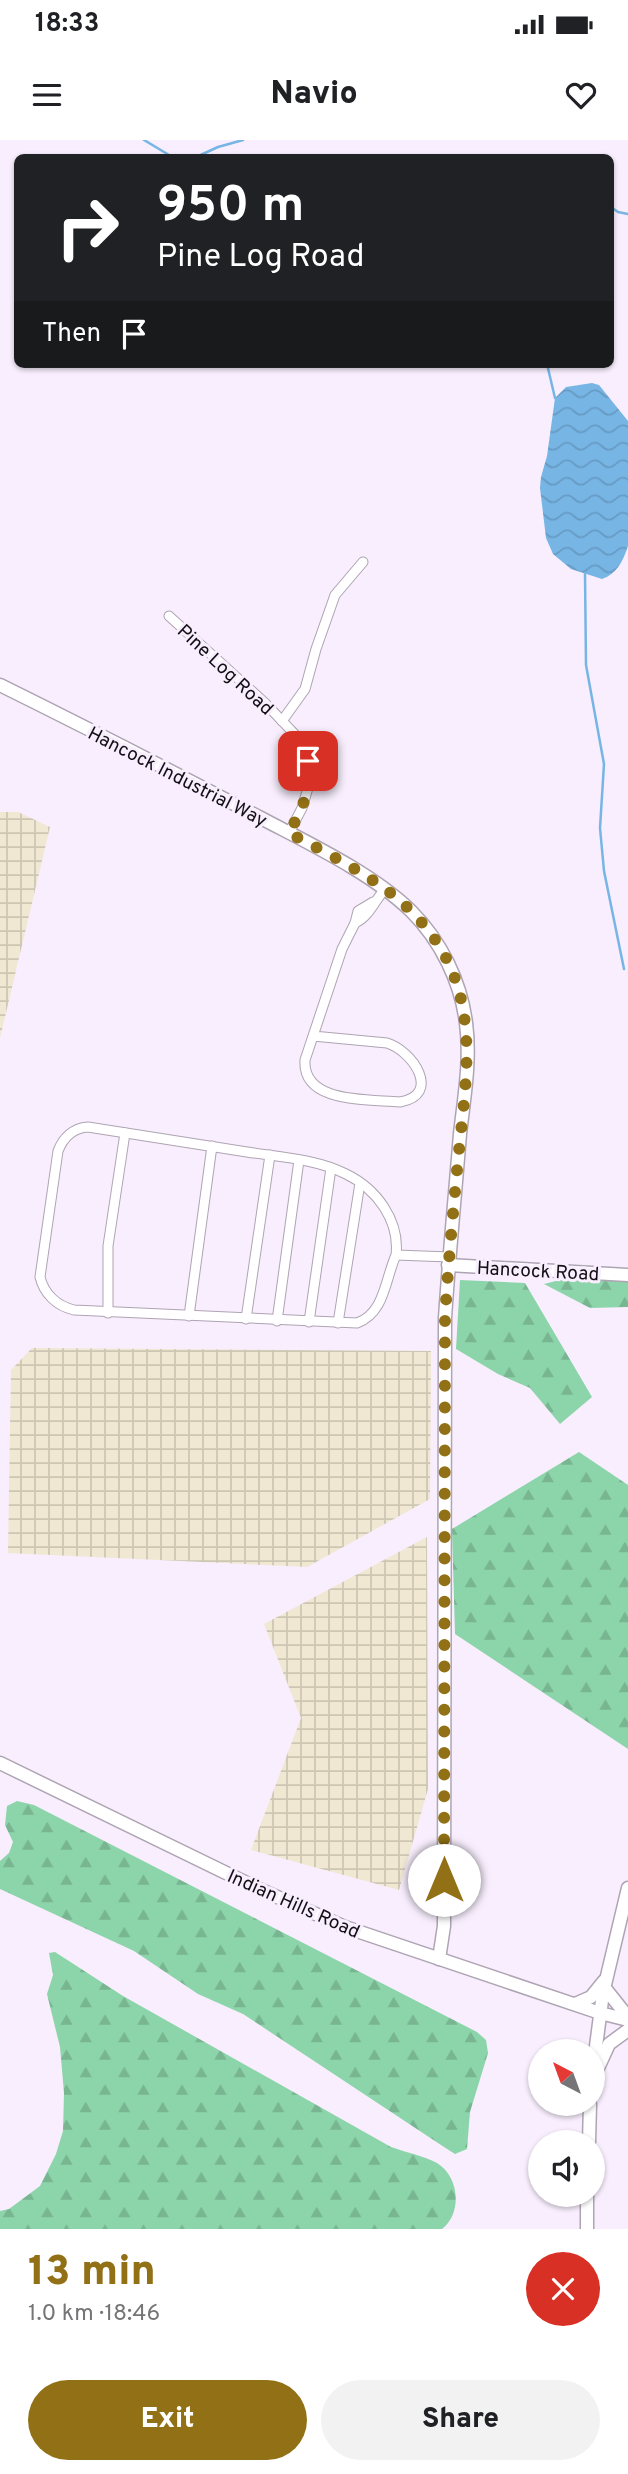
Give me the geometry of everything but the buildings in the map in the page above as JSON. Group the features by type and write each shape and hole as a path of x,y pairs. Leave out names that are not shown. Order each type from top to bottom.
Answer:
{"street":[{"path":"282,721 305,690 335,595 363,562"},
{"name":"Pine Log Road","path":"169,616 265,703 304,744 311,778 302,808 289,833"},
{"name":"Hancock Industrial Way","path":"0,685 289,833 385,889 413,913 436,941 453,974 466,1023 468,1060 445,1318 444,1926 439,1959"},
{"path":"313,1036 396,1046 414,1062 422,1083 420,1090 400,1102 331,1095 310,1081 305,1068 313,1036 342,949 358,911 373,902 385,889"},
{"path":"82,1128 212,1146 331,1168 360,1183 383,1206 393,1222 397,1239 396,1255 374,1312 357,1323 277,1321 108,1313 66,1308 51,1298 40,1277 61,1142 73,1131 82,1128"},
{"path":"108,1313 109,1238 125,1133"},
{"path":"189,1317 212,1146"},
{"path":"246,1319 270,1155"},
{"path":"277,1321 299,1160"},
{"path":"309,1322 331,1168"},
{"path":"338,1323 360,1183"},
{"path":"396,1255 449,1261"},
{"name":"Hancock Road","path":"449,1261 628,1275"},
{"name":"Indian Hills Road","path":"0,1763 257,1888 345,1927 600,2013 628,2018"},
{"path":"597,2039 605,1982 628,1888"},
{"path":"575,2004 591,1997 605,1982"},
{"path":"605,1982 628,2018"},
{"path":"606,2051 609,2044 628,2031"},
{"path":"587,2207 587,2229"}],"shaded area":[{"path":"0,812 18,812 50,827 0,1038"},
{"path":"32,1348 431,1351 430,1499 307,1567 8,1553 11,1370"},
{"path":"427,1537 428,1789 399,1890 251,1850 301,1718 264,1624"}],"green space":[{"path":"564,1279 628,1281 628,1307 590,1308 544,1284"},
{"path":"460,1280 525,1283 592,1397 560,1424 530,1388 498,1374 456,1349"},
{"path":"579,1452 628,1485 628,1749 455,1634 452,1529"},
{"path":"17,1801 34,1805 477,2032 486,2040 488,2053 470,2112 467,2149 455,2154 243,2014 198,1994 134,1951 0,1889 0,1861 9,1853 13,1842 5,1825 7,1806"},
{"path":"55,1952 123,1996 391,2147 437,2163 450,2177 456,2196 453,2214 448,2222 442,2229 0,2229 0,2211 9,2209 40,2186 56,2154 63,2131 64,2093 60,2047 47,1994 53,1975 49,1953"}],"water":[{"path":"592,383 599,385 628,421 628,546 619,566 612,574 602,579 571,569 553,554 546,538 540,488 555,398 566,387"}],"waterway":[{"path":"144,140 167,154"},
{"path":"203,154 243,140"},
{"path":"614,209 628,214"},
{"path":"548,368 555,398"},
{"path":"585,573 586,665 604,764 600,828 604,871 624,969"}],"route":[{"path":"308,761 311,778 302,808 289,833 385,889 413,913 436,941 453,974 466,1023 468,1060 445,1318 444,1880"}]}
